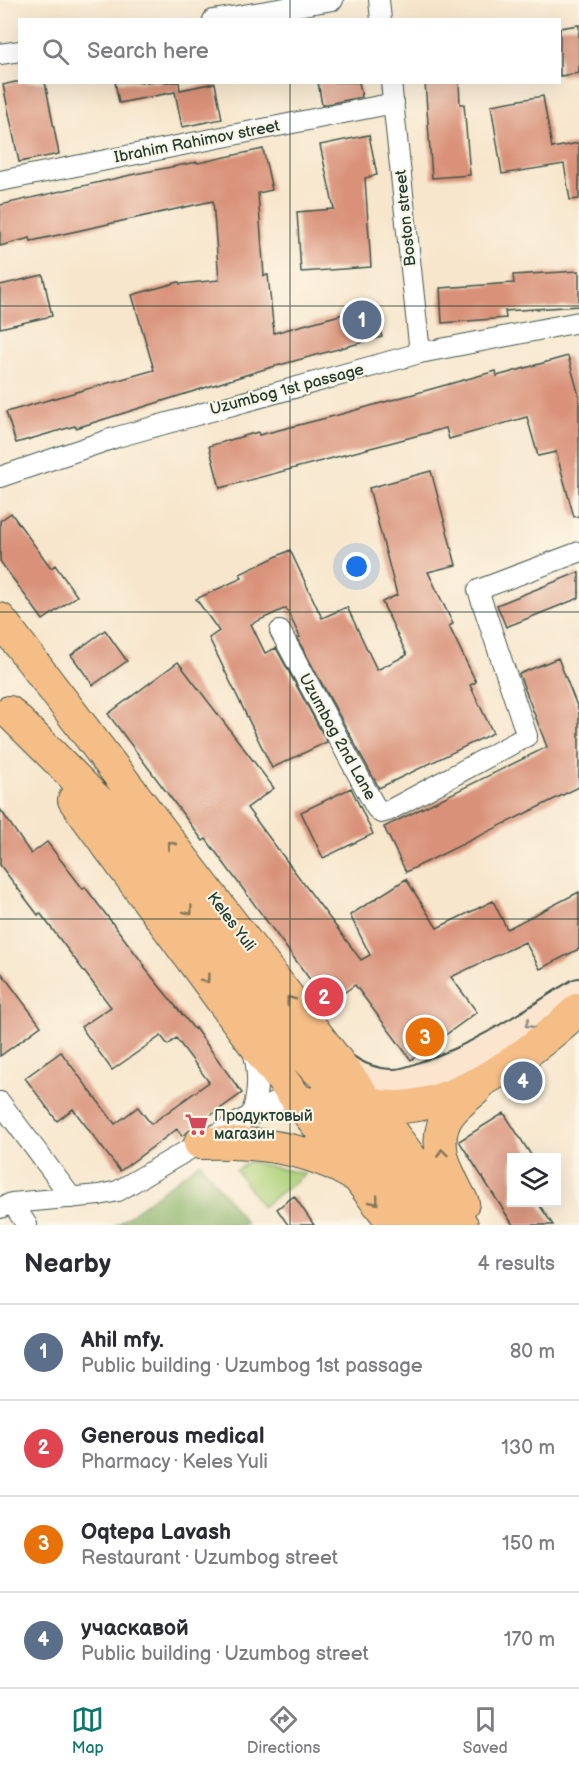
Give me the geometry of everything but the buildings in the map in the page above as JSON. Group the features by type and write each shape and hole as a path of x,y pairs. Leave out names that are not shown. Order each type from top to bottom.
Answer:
{"main road":[{"name":"Keles Yuli","path":"0,619 100,752 330,1068"},
{"path":"0,650 30,688 100,752"},
{"path":"5,706 248,1036 395,1225"},
{"path":"5,706 124,827 271,1017 330,1068 354,1097 371,1104 394,1106 430,1101 461,1091 491,1077"},
{"path":"474,1225 444,1166 440,1140 444,1121 491,1077 534,1047 579,1009"},
{"path":"292,1093 330,1068"},
{"path":"292,1093 351,1130 395,1176 432,1225"},
{"path":"356,1176 349,1158 349,1139 359,1116 371,1104"},
{"path":"371,1104 462,1225"},
{"path":"200,1143 248,1143 284,1148 322,1159 356,1176"}],"street":[{"path":"225,18 333,0"},
{"path":"379,0 381,18"},
{"path":"0,54 18,51"},
{"name":"Boston street","path":"391,84 420,353"},
{"name":"Ibrahim Rahimov street","path":"0,181 394,103"},
{"name":"Uzumbog 1st passage","path":"0,477 117,437 420,353 579,322"},
{"name":"Uzumbog 2nd Lane","path":"279,631 376,808 381,813 527,736 478,590 579,552"},
{"path":"330,1068 369,1081 395,1084 408,1082 444,1070 480,1054 579,993"},
{"path":"248,1036 255,1059 258,1081 252,1113"},
{"path":"371,1104 408,1082"},
{"path":"6,1205 118,1191 252,1113 292,1093"},
{"path":"0,1102 72,1198"},
{"path":"6,1205 27,1225"}],"green space":[{"path":"200,1162 246,1223 244,1225 117,1225"},
{"path":"249,1162 305,1174 262,1207 236,1170"}],"place":[{"name":"Ahil mfy.","path":"362,320"},
{"name":"Generous medical","path":"324,997"},
{"name":"Oqtepa Lavash","path":"425,1037"},
{"name":"учаскавой","path":"523,1081"},
{"name":"Продуктовый магазин","path":"196,1125"}]}
